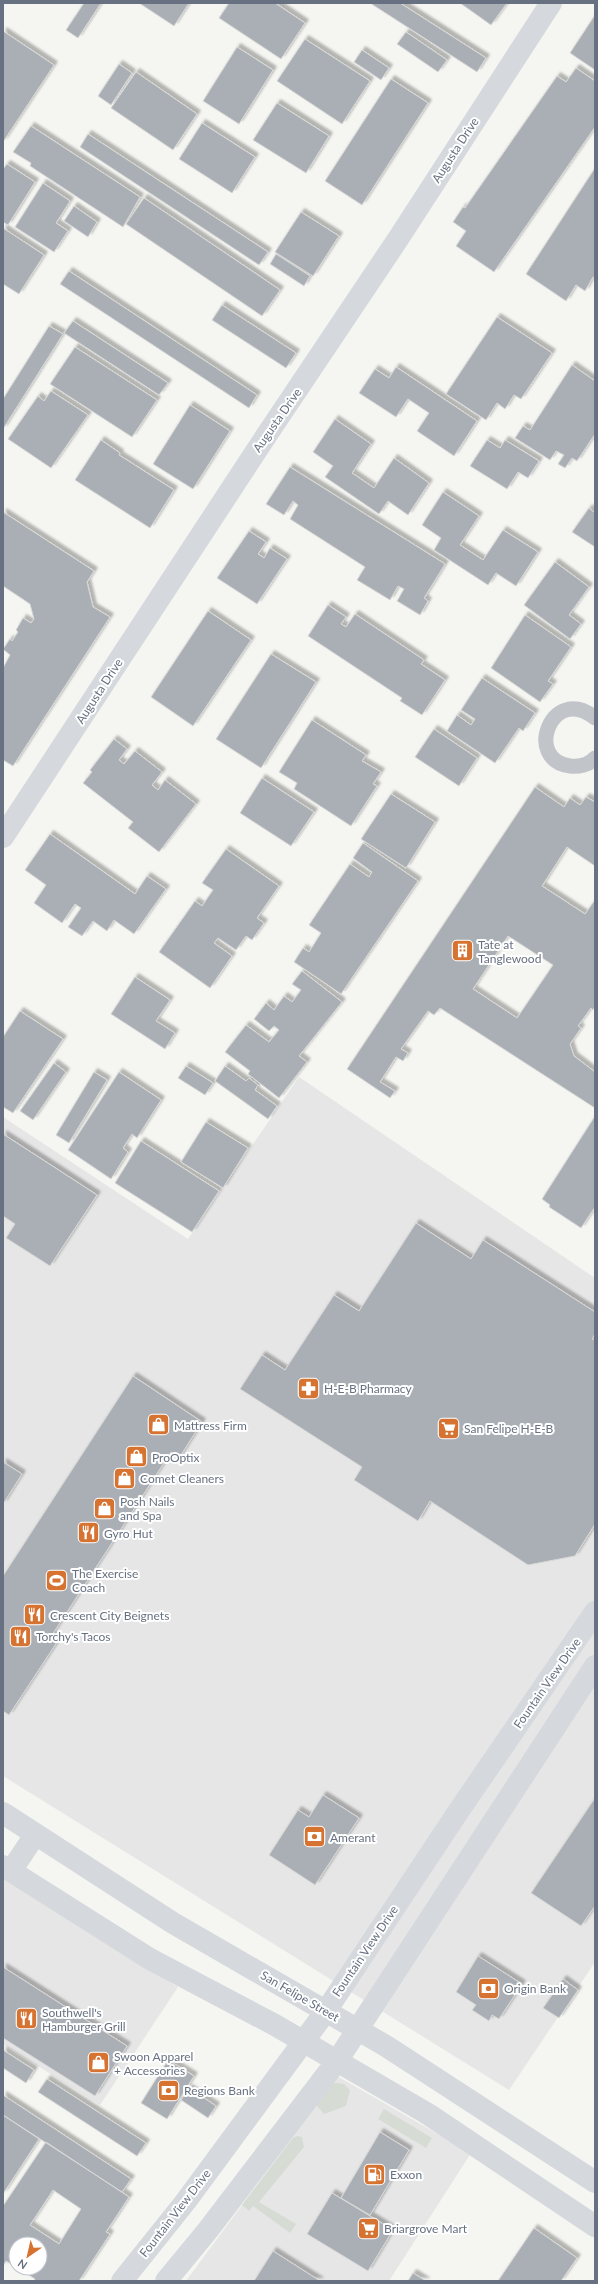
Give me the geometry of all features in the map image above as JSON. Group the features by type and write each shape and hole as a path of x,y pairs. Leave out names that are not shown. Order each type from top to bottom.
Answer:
{"main road":[{"name":"Augusta Drive","path":"3,837 266,436 398,239 551,3"},
{"name":"Fountain View Drive","path":"122,2281 186,2202 326,2011 458,1812 595,1612"},
{"path":"166,2281 208,2230 337,2061 595,1666"},
{"name":"San Felipe Street","path":"3,1813 174,1923 358,2030 595,2182"},
{"path":"35,1835 7,1868 150,1959 304,2042 428,2114 595,2226"}],"street":[{"path":"595,718 580,710 561,712 550,722 546,735 546,745 550,754 565,765 584,765 595,758"}],"shaded area":[{"path":"299,1077 595,1278 595,1962 509,2090 3,1776 3,1117 188,1239"},
{"path":"3,1877 178,1987 100,2105 3,2044"},
{"path":"337,2076 471,2153 389,2281 186,2281"},
{"path":"336,2083 344,2084 350,2090 346,2106 324,2114 316,2105 329,2085"},
{"path":"384,2109 432,2138 426,2148 378,2119"},
{"path":"297,2136 302,2137 304,2147 259,2202 296,2224 290,2233 253,2206 249,2211 242,2205 293,2138"}],"building":[{"path":"84,3 101,3 78,38 66,30"},
{"path":"139,3 189,3 174,26"},
{"path":"229,3 275,3 305,23 281,59 219,18"},
{"path":"370,3 400,3 486,58 477,72"},
{"path":"460,3 507,3 491,25"},
{"path":"595,15 595,70 570,53"},
{"path":"3,31 54,65 3,142"},
{"path":"406,32 447,60 438,72 397,44"},
{"path":"305,39 370,81 342,124 277,81"},
{"path":"237,47 273,70 239,124 203,101"},
{"path":"362,50 389,68 381,80 354,62"},
{"path":"119,64 132,73 111,105 98,96"},
{"path":"576,68 595,81 595,127 494,272 456,246 466,231 453,222 463,207 465,208 557,76 566,82"},
{"path":"136,72 197,114 173,150 111,108"},
{"path":"391,79 428,103 362,205 325,181"},
{"path":"277,103 329,136 306,173 253,140"},
{"path":"202,123 255,157 232,193 179,159"},
{"path":"31,126 140,197 123,227 30,166 31,163 13,152"},
{"path":"88,134 268,252 259,265 80,147"},
{"path":"7,164 35,182 8,225 3,222 3,169"},
{"path":"595,168 595,278 593,277 585,291 576,285 566,301 526,274"},
{"path":"43,183 70,201 56,223 68,231 54,252 15,227"},
{"path":"144,198 280,290 262,316 126,224"},
{"path":"74,206 97,222 88,237 64,221"},
{"path":"301,212 339,236 313,276 275,252"},
{"path":"3,228 44,255 19,294 3,284"},
{"path":"276,254 310,276 304,286 270,264"},
{"path":"69,271 257,395 249,408 60,284"},
{"path":"222,305 296,353 286,368 212,320"},
{"path":"497,317 552,353 521,399 514,395 505,409 497,403 486,420 446,394"},
{"path":"73,321 168,383 159,395 64,333"},
{"path":"49,326 63,334 3,429 3,399"},
{"path":"75,347 157,400 132,437 50,384"},
{"path":"572,365 595,381 595,434 577,461 572,458 565,468 558,464 564,455 556,451 550,460 515,438 523,426 530,430"},
{"path":"396,367 477,421 454,456 417,431 429,413 408,399 396,417 359,393 375,369 389,378"},
{"path":"51,391 88,415 51,468 8,439 38,396 44,401"},
{"path":"190,405 230,431 193,489 153,464"},
{"path":"335,419 371,444 352,473 374,488 394,458 429,483 408,515 388,501 379,514 325,477 333,466 313,452"},
{"path":"101,440 120,453 119,455 174,490 150,528 75,480"},
{"path":"487,440 500,448 505,440 539,461 528,478 518,472 507,489 470,466"},
{"path":"290,467 445,564 424,598 428,601 420,615 397,601 404,589 398,586 390,600 357,580 365,567 290,519 298,505 293,501 284,515 266,504"},
{"path":"443,492 479,516 460,545 483,560 503,530 538,552 516,586 496,573 488,585 434,550 441,538 422,525"},
{"path":"589,508 595,513 595,547 572,532"},
{"path":"3,512 94,571 87,582 93,607 110,617 13,766 3,760 3,668 10,655 3,649 10,639 12,641 18,632 16,630 23,618 31,623 34,619 30,604 3,586"},
{"path":"249,531 266,542 258,554 264,558 270,548 287,559 257,604 217,578"},
{"path":"555,562 589,587 569,615 581,624 570,639 524,605"},
{"path":"328,605 346,617 341,624 346,627 355,614 424,660 421,664 445,680 422,715 400,701 402,698 308,636"},
{"path":"208,611 251,640 193,726 151,697"},
{"path":"525,615 571,647 548,681 553,684 540,702 491,668"},
{"path":"271,654 316,682 261,768 216,739"},
{"path":"482,678 535,713 523,731 519,728 495,763 447,731 457,715 471,725 475,719 461,710"},
{"path":"312,720 366,755 362,761 381,772 373,784 377,786 351,826 294,789 297,783 279,772"},
{"path":"434,729 477,758 459,786 415,757"},
{"path":"114,739 127,749 119,760 124,764 135,751 162,772 152,785 158,790 165,780 196,804 159,852 128,828 133,822 83,783 92,772 90,770"},
{"path":"262,778 314,812 291,846 240,813"},
{"name":"Tate at Tanglewood","path":"535,787 564,807 570,798 580,805 586,797 595,802 595,866 567,847 542,886 585,914 595,900 595,1006 593,1010 591,1008 578,1026 581,1028 570,1044 574,1056 595,1072 595,1108 440,1008 434,1015 428,1011 401,1049 408,1053 403,1061 396,1057 380,1082 395,1091 390,1098 347,1069","holes":["508,936 553,965 517,1018 473,989"]},
{"path":"391,794 435,822 406,868 361,839"},
{"path":"50,834 135,894 147,876 166,889 134,934 114,920 107,931 93,921 82,936 68,927 81,908 75,904 62,923 34,903 46,885 25,870"},
{"path":"363,843 418,881 341,994 294,962 303,948 309,952 321,933 309,925 350,864 369,877 372,872 353,858"},
{"path":"226,849 279,886 257,918 264,923 252,940 246,936 236,950 218,938 214,943 232,956 210,988 159,952 195,901 202,906 213,890 202,883"},
{"path":"302,971 342,1002 299,1056 307,1062 279,1098 248,1074 250,1071 225,1052 246,1025 269,1042 279,1030 274,1026 269,1031 254,1019 266,1003 274,1010 284,996 292,1002 301,990 292,984"},
{"path":"135,977 170,1000 156,1021 175,1033 165,1049 111,1014"},
{"path":"20,1011 63,1039 13,1113 3,1107 3,1037"},
{"path":"54,1063 66,1072 33,1120 20,1111"},
{"path":"186,1066 213,1083 205,1095 178,1078"},
{"path":"225,1066 246,1081 249,1078 258,1085 255,1090 277,1106 268,1119 215,1081"},
{"path":"94,1072 107,1080 69,1143 56,1135"},
{"path":"119,1072 161,1100 137,1138 132,1134 123,1148 128,1152 111,1179 68,1150"},
{"path":"595,1116 595,1207 581,1228 549,1207 550,1205 542,1199"},
{"path":"206,1122 248,1148 223,1188 181,1162"},
{"path":"3,1134 97,1195 50,1266 6,1238 15,1224 3,1216"},
{"path":"141,1141 219,1191 192,1232 115,1183"},
{"name":"San Felipe H-E-B","path":"416,1223 471,1259 483,1240 595,1312 595,1334 592,1339 595,1340 595,1524 575,1556 528,1565 430,1501 418,1521 354,1480 362,1467 240,1389 262,1355 285,1370 334,1295 359,1311"},
{"path":"133,1376 202,1422 179,1458 171,1452 52,1635 59,1639 9,1715 3,1711 3,1576"},
{"path":"3,1462 22,1474 3,1504"},
{"name":"Amerant","path":"323,1795 359,1818 315,1885 269,1855 298,1810 309,1817"},
{"path":"595,1798 595,1906 581,1926 531,1893"},
{"name":"Origin Bank","path":"478,1956 522,1984 499,2019 492,2015 489,2021 472,2010 476,2005 456,1992"},
{"path":"3,1967 127,2046 95,2096 3,2038"},
{"path":"563,1979 578,1990 559,2018 543,2008"},
{"path":"3,2050 34,2070 26,2083 3,2068"},
{"name":"Regions Bank","path":"168,2060 194,2076 167,2119 141,2103"},
{"path":"47,2079 146,2143 137,2156 38,2092"},
{"path":"189,2088 216,2106 208,2118 181,2100"},
{"path":"3,2095 131,2179 122,2192 3,2115"},
{"path":"3,2115 39,2139 3,2194"},
{"name":"Exxon","path":"380,2132 409,2150 370,2215 341,2198"},
{"path":"46,2142 129,2197 106,2232 110,2234 79,2281 34,2281 35,2279 30,2276 48,2276 48,2237 59,2244 81,2209 53,2190 30,2225 47,2236 8,2236 8,2262 6,2261 3,2266 3,2206"},
{"path":"332,2193 393,2230 368,2271 307,2234"},
{"path":"534,2228 577,2258 561,2281 498,2281"},
{"path":"273,2251 320,2281 254,2281"},
{"path":"413,2273 426,2281 408,2281"}],"place":[{"name":"Tate at Tanglewood","path":"462,951"},
{"name":"H-E-B Pharmacy","path":"308,1388"},
{"name":"Mattress Firm","path":"159,1425"},
{"name":"San Felipe H-E-B","path":"448,1428"},
{"name":"ProOptix","path":"137,1457"},
{"name":"Comet Cleaners","path":"124,1478"},
{"name":"Posh Nails and Spa","path":"104,1508"},
{"name":"Gyro Hut","path":"89,1533"},
{"name":"The Exercise Coach","path":"57,1580"},
{"name":"Crescent City Beignets","path":"35,1615"},
{"name":"Torchy's Tacos","path":"21,1636"},
{"name":"Amerant","path":"314,1837"},
{"name":"Origin Bank","path":"489,1988"},
{"name":"Southwell's Hamburger Grill","path":"26,2019"},
{"name":"Swoon Apparel + Accessories","path":"98,2063"},
{"name":"Regions Bank","path":"168,2090"},
{"name":"Exxon","path":"375,2174"},
{"name":"Briargrove Mart","path":"368,2228"}]}
